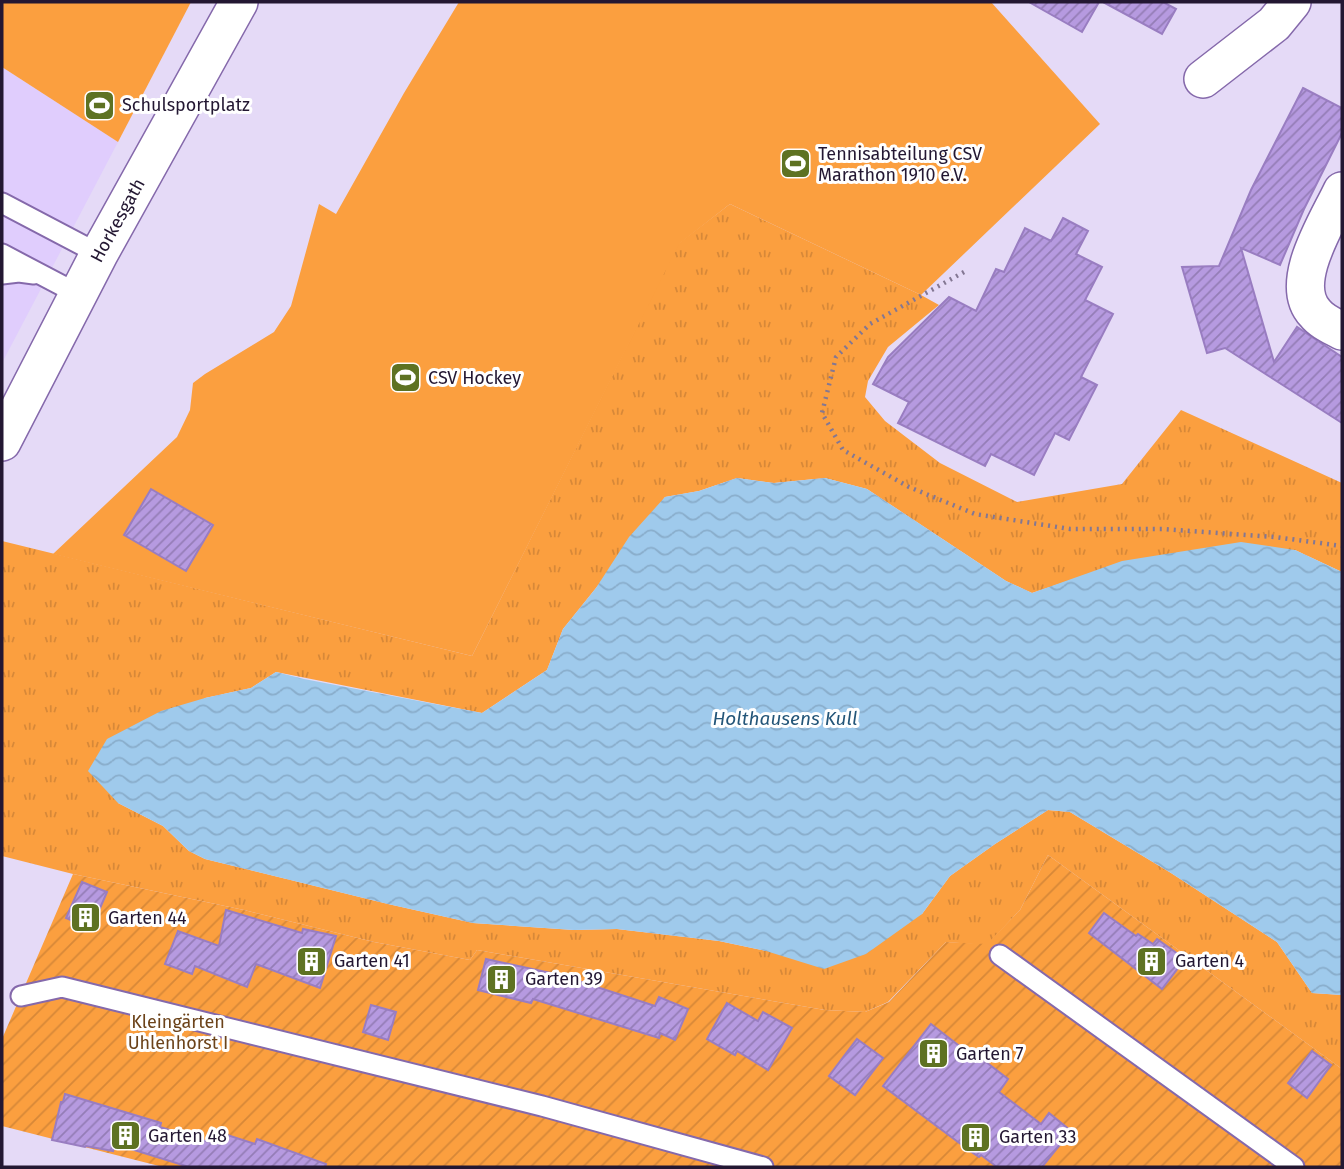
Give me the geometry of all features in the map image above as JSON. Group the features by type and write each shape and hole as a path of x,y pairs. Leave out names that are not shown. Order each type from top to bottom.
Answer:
{"street":[{"name":"Horkesgath","path":"2,442 99,254 239,2"},
{"path":"1203,79 1274,24 1292,2"},
{"path":"1342,191 1308,262 1305,277 1307,298 1312,311 1323,321 1342,331"}],"lane":[{"path":"2,203 99,254"},
{"path":"2,254 78,294"},
{"path":"2,274 19,272 42,275"},
{"path":"1000,955 1294,1167"},
{"path":"21,996 62,987 542,1106 763,1167"}],"path":[{"path":"964,272 870,324 836,358 822,413 843,450 909,487 975,514 1070,529 1162,529 1275,537 1342,546"}],"shaded area":[{"path":"2,67 118,142 2,363"}],"green space":[{"name":"Schulsportplatz","path":"2,2 191,2 118,142 2,67"},
{"path":"459,2 991,2 1100,124 921,295 730,204 679,244 472,656 53,554 177,437 190,410 193,383 274,332 291,306 319,204 336,214"},
{"path":"730,204 939,305 888,347 868,381 865,397 885,421 940,463 1017,502 1122,484 1181,410 1342,483 1342,572 1295,550 1071,580 1032,593 1006,581 867,489 825,478 774,483 737,478 699,491 665,497 563,629 547,670 482,713 276,672 251,688 205,698 118,803 163,826 189,851 205,859 388,904 473,923 574,930 617,929 719,941 766,951 922,914 950,876 995,844 1048,810 1070,812 1277,942 1312,993 1342,995 1342,1069 1048,855 1020,910 987,945 946,942 888,1002 865,1012 825,1010 477,950 470,960 374,942 2,856 2,541 472,656 678,244"},
{"name":"Kleingärten Uhlenhorst I","path":"1048,855 1342,1069 1342,1167 163,1167 2,1126 2,1039 73,874 244,910 374,942 470,960 477,950 825,1010 865,1012 889,1002 946,942 987,944 1020,910"}],"water":[{"name":"Holthausens Kull","path":"737,478 774,483 825,478 867,489 1006,581 1032,593 1122,561 1241,542 1295,550 1342,572 1342,995 1312,993 1277,942 1070,812 1048,810 950,876 922,914 866,954 824,969 766,951 719,941 617,929 574,930 473,923 205,859 189,851 163,826 118,803 88,771 107,739 161,711 251,688 276,672 482,713 547,670 563,629 596,588 629,537 665,497 699,491"}],"building":[{"path":"1029,2 1099,2 1082,32"},
{"path":"1103,2 1163,2 1176,9 1162,34"},
{"path":"1303,88 1342,108 1342,133 1280,265 1241,248 1274,362 1297,327 1342,357 1342,423 1225,348 1207,353 1182,267 1219,266 1251,190"},
{"path":"1063,218 1088,231 1076,254 1102,267 1085,300 1113,314 1081,377 1097,385 1069,440 1055,433 1034,475 991,454 985,466 898,423 909,402 873,384 888,357 949,297 976,311 996,269 1004,272 1025,228 1051,241"},
{"path":"151,489 213,525 186,571 124,535"},
{"path":"82,882 107,892 91,929 66,918"},
{"path":"226,910 302,933 303,929 336,936 320,988 256,964 247,987 195,966 192,974 165,964 178,931 219,946"},
{"name":"Garten 4","path":"1104,913 1136,936 1138,934 1153,944 1157,939 1185,959 1162,989 1089,933"},
{"path":"486,959 560,975 655,1006 659,997 688,1009 675,1040 660,1033 659,1038 533,999 531,1003 478,990"},
{"path":"727,1003 758,1021 763,1012 792,1028 768,1070 737,1051 735,1055 707,1039"},
{"path":"371,1005 396,1012 388,1040 363,1032"},
{"path":"931,1024 1008,1079 999,1092 1041,1124 1049,1113 1071,1131 1042,1167 997,1167 981,1155 979,1157 970,1151 883,1086"},
{"path":"857,1039 883,1058 855,1095 829,1076"},
{"path":"1312,1051 1331,1065 1307,1098 1288,1083"},
{"path":"65,1094 161,1123 160,1127 212,1143 215,1131 255,1144 257,1139 326,1164 325,1167 189,1167 115,1144 113,1151 52,1140"}],"place":[{"name":"Schulsportplatz","path":"99,105"},
{"name":"Tennisabteilung CSV Marathon 1910 e.V.","path":"795,164"},
{"name":"CSV Hockey","path":"405,378"},
{"name":"Garten 44","path":"85,918"},
{"name":"Garten 41","path":"311,961"},
{"name":"Garten 4","path":"1152,961"},
{"name":"Garten 39","path":"502,979"},
{"name":"Garten 7","path":"933,1054"},
{"name":"Garten 48","path":"125,1136"},
{"name":"Garten 33","path":"976,1137"}]}
